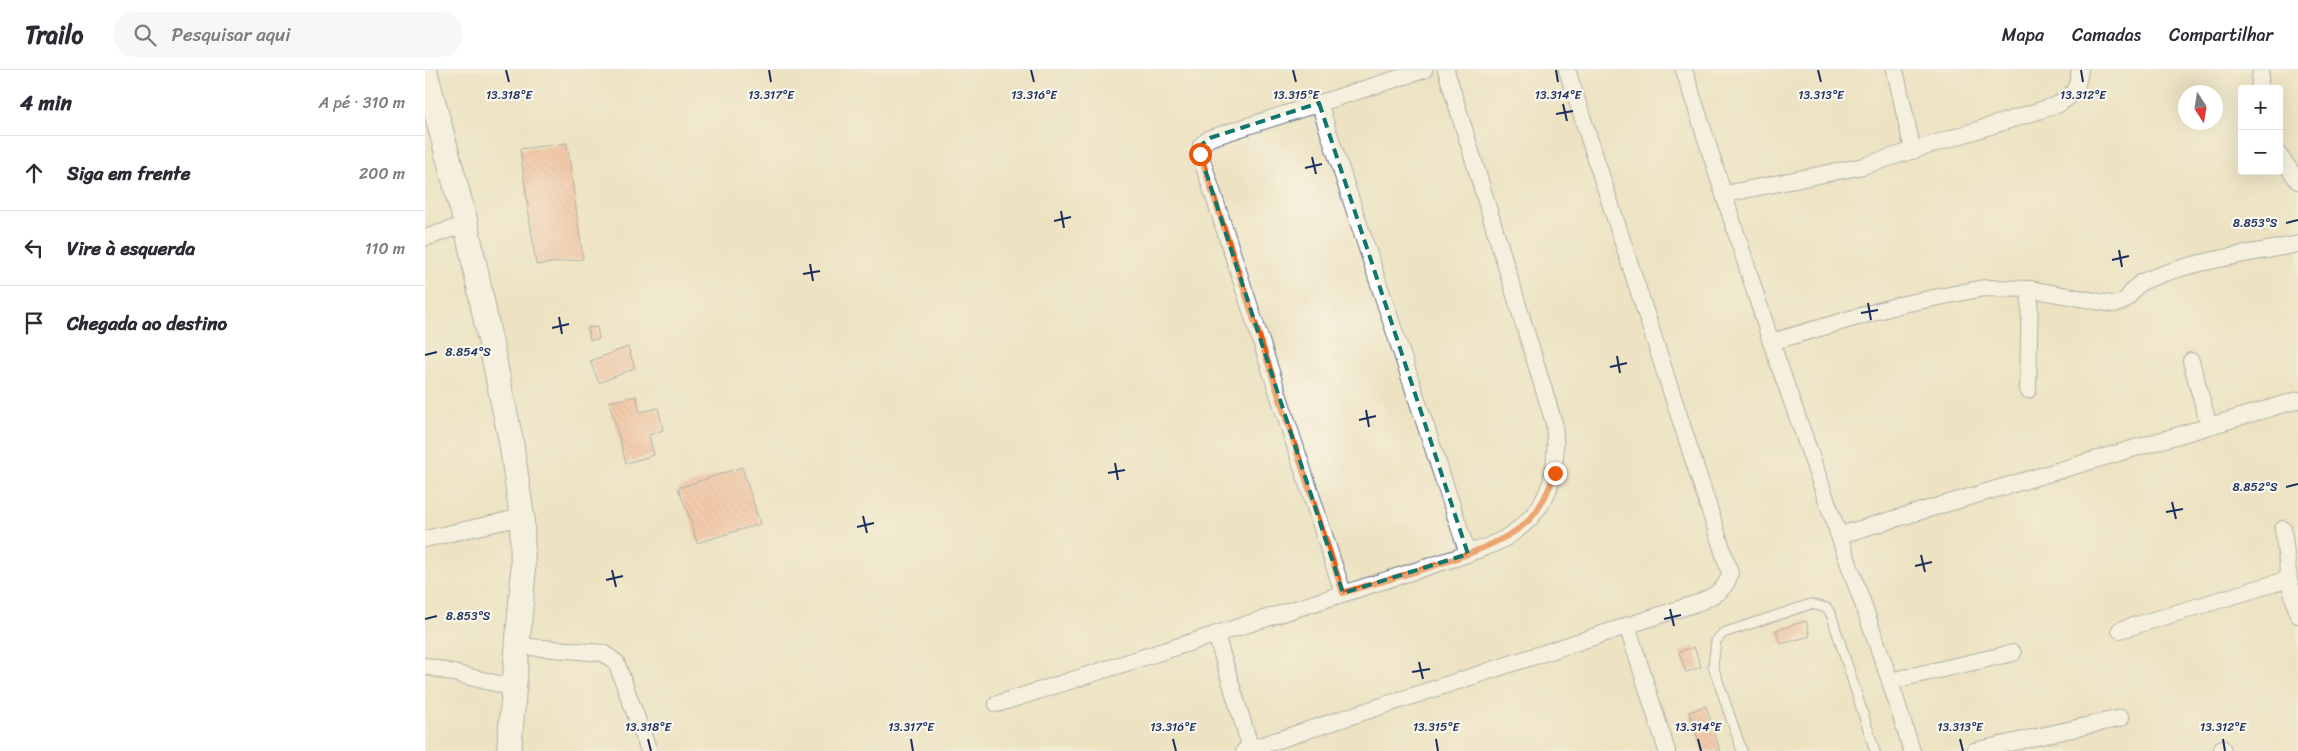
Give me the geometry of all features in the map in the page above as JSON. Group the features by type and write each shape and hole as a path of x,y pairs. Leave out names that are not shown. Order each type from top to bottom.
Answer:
{"street":[{"path":"1343,593 1200,154 1201,146 1210,138 1424,70"},
{"path":"997,704 1467,554 1509,536 1530,519 1546,497 1555,473 1557,447 1554,423 1446,70"},
{"path":"1215,635 1248,750 1700,602 1720,592 1727,584 1729,573 1567,70"},
{"path":"1685,70 1771,342 1840,535 1912,751"},
{"path":"1895,70 1913,151"},
{"path":"1725,194 1863,166 2057,106 2068,99 2078,88 2080,70"},
{"path":"2259,85 2261,70"},
{"path":"425,71 466,224 511,441 522,517 523,577 509,751"},
{"path":"1319,103 1467,554"},
{"path":"2283,160 2298,181"},
{"path":"425,238 466,224"},
{"path":"1771,342 1899,305 2004,286 2120,304 2127,300 2132,290 2143,281 2185,268 2298,244"},
{"path":"2028,390 2030,289"},
{"path":"2191,361 2209,426"},
{"path":"1840,535 2298,400"},
{"path":"425,539 522,517"},
{"path":"2283,529 2289,579 2298,615"},
{"path":"2120,630 2289,579"},
{"path":"1627,625 1667,751"},
{"path":"518,646 603,653 616,662 649,751"},
{"path":"1890,681 2013,654"},
{"path":"425,666 515,688"},
{"path":"1974,751 2121,718"}],"lane":[{"path":"1743,751 1713,666 1716,641 1723,633 1811,604 1818,604 1827,608 1831,614 1875,751"}],"highlighted area":[{"path":"1319,103 1468,554 1343,593 1200,154 1201,145 1210,138"}],"building":[{"path":"567,143 583,259 536,265 520,149"},
{"path":"597,327 599,339 590,340 588,328"},
{"path":"628,347 635,368 599,383 590,361"},
{"path":"636,396 640,412 658,408 663,430 649,435 654,455 626,463 609,402"},
{"path":"742,467 760,524 697,543 690,518 678,488"},
{"path":"1806,621 1810,636 1781,644 1776,630"},
{"path":"1694,647 1701,667 1686,672 1679,652"},
{"path":"1706,706 1720,751 1702,751 1689,712"}],"route":[{"path":"1200,154 1343,593 1467,554 1509,536 1530,519 1546,497 1555,473"}]}
